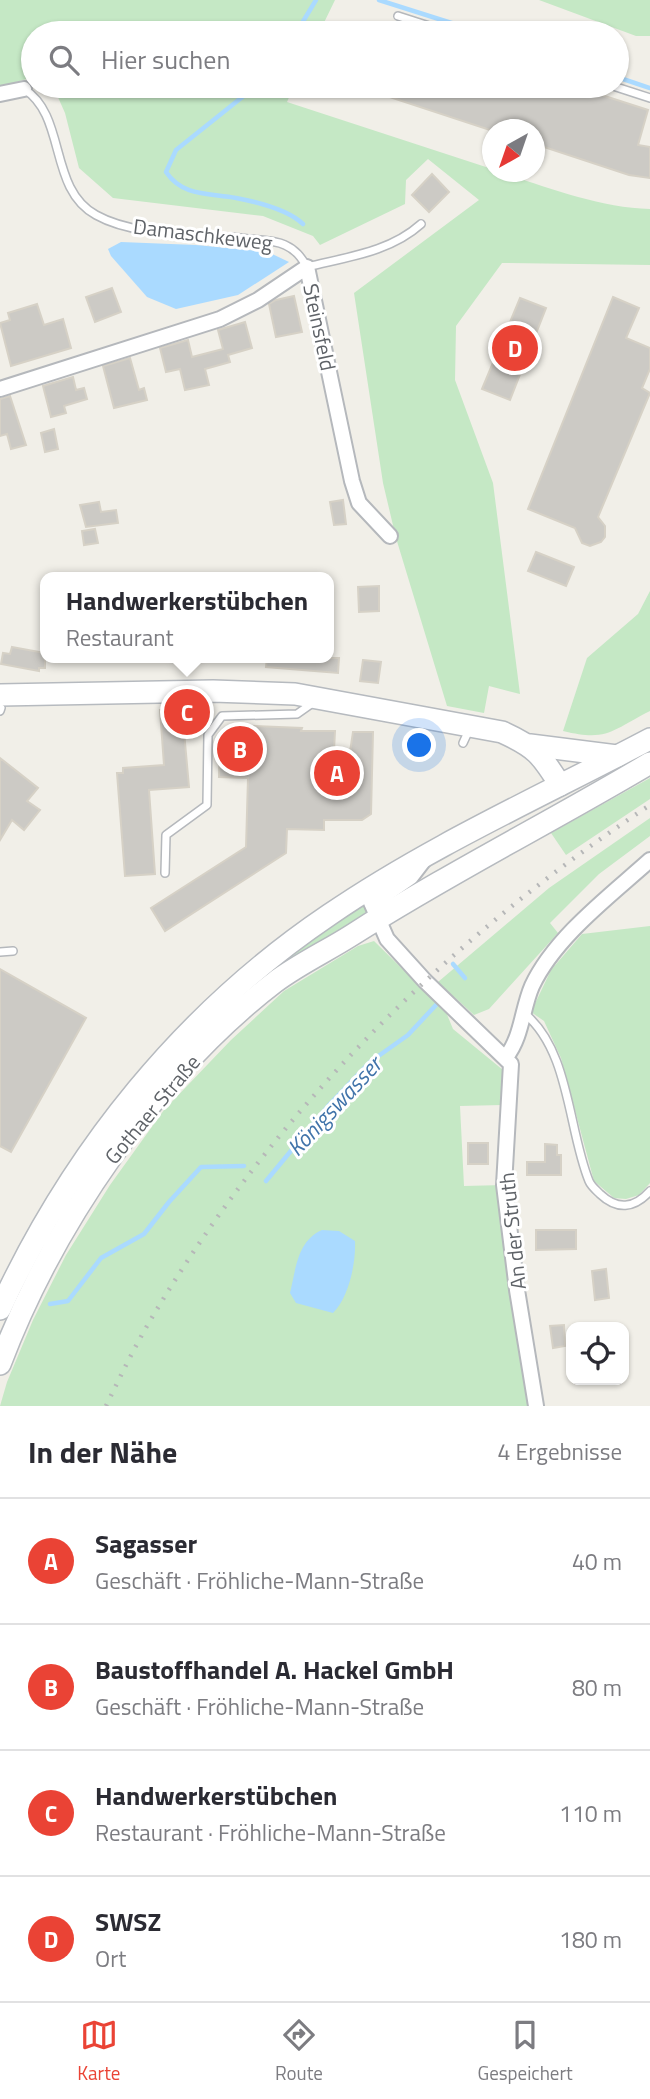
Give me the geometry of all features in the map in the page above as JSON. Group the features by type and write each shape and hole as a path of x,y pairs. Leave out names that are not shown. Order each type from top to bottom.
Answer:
{"main road":[{"path":"0,695 225,691 295,694 467,734 502,732 530,745 617,756"},
{"name":"Gothaer Straße","path":"0,1364 22,1314 72,1217 101,1171 185,1066 261,993 372,904 428,854 650,739"},
{"path":"530,745 546,762 560,785"},
{"name":"Gothaer Straße","path":"0,1309 32,1244 73,1175 104,1131 173,1048 247,978 291,942 372,904 456,873 650,763"}],"street":[{"name":"Damaschkeweg","path":"0,94 21,90"},
{"name":"Steinsfeld","path":"0,389 220,319 247,306 307,267 352,481 359,503 390,536"},
{"path":"560,785 573,809"},
{"path":"372,904 387,939 425,981 506,1057 514,1048 532,987 545,963 586,918 650,860"},
{"name":"An der Struth","path":"506,1057 511,1064 504,1185 517,1290 536,1406"}],"lane":[{"path":"398,16 414,21"},
{"path":"629,91 650,98"},
{"name":"Damaschkeweg","path":"36,98 49,126 70,190 95,215 145,230 283,243 300,254 307,267"},
{"path":"307,267 390,245 407,237 421,224"},
{"path":"165,873 166,835 207,805 208,735 222,716 297,714 321,698"},
{"path":"0,952 13,951"},
{"path":"524,1013 539,1025 556,1061 590,1184 610,1204 626,1206 642,1199 650,1191"}],"green space":[{"path":"0,0 335,0 325,21 21,21 21,81 0,87"},
{"path":"539,0 650,0 650,36 629,33 629,21 596,21"},
{"path":"58,98 289,98 287,102 482,166 482,182 530,182 592,201 650,209 650,265 502,263 456,326 455,380 493,483 520,694 489,686 484,713 447,706 396,538 383,483 354,293 479,200 428,159 406,180 405,204 320,245 313,236 263,216 113,198 79,168 65,113"},
{"path":"650,591 650,711 618,729 600,735 563,731 587,658 638,614"},
{"path":"650,778 650,799 566,855 551,833"},
{"path":"650,818 650,836 599,874 550,923 558,933 489,1009 474,1015 438,982 549,888"},
{"path":"366,903 368,905 365,914 357,922 278,971 224,1016 146,1100 79,1194 23,1294 0,1346 13,1304 66,1209 137,1108 177,1062 220,1018 266,977"},
{"path":"650,926 650,1183 639,1195 626,1199 614,1198 594,1181 561,1058 544,1021 531,1012 551,970 582,934"},
{"path":"374,941 446,1012 453,1029 503,1070 502,1105 460,1106 464,1186 504,1185 536,1406 0,1406 33,1320 66,1255 110,1185 164,1110 231,1040 284,991 358,946"}],"water":[{"path":"121,242 268,252 289,262 238,295 176,309 147,297 111,256 108,249"},
{"path":"322,1230 339,1231 355,1241 350,1279 339,1306 333,1313 296,1303 290,1293 302,1248"}],"building":[{"path":"392,98 611,98 648,110 638,145 650,147 650,178 629,175 545,147 545,119 482,119 482,127"},
{"path":"432,174 449,192 429,212 412,195"},
{"path":"112,288 121,312 95,322 86,297"},
{"path":"294,296 302,332 276,337 269,304"},
{"path":"613,297 639,308 626,338 650,348 650,369 642,388 650,393 598,517 605,526 605,537 601,542 590,546 582,543 575,528 528,509"},
{"path":"520,298 546,308 510,400 482,389"},
{"path":"37,304 44,325 63,319 71,348 11,366 0,323 10,320 8,313"},
{"path":"245,322 252,348 228,355 230,362 205,369 209,385 185,390 180,369 166,372 160,348 188,340 192,357 223,349 218,330"},
{"path":"130,358 139,390 144,388 147,400 114,408 103,366"},
{"path":"73,377 76,390 84,388 87,399 64,406 66,413 51,417 43,386"},
{"path":"10,396 26,445 11,449 7,434 0,436 0,399"},
{"path":"54,429 58,449 45,452 41,433"},
{"path":"343,500 346,524 334,525 330,502"},
{"path":"99,502 101,512 116,510 118,523 86,527 80,505"},
{"path":"95,529 98,543 84,545 82,531"},
{"path":"536,552 574,567 566,586 528,571"},
{"path":"379,586 379,611 359,612 358,587"},
{"path":"12,647 40,652 40,663 45,663 45,668 39,668 39,671 1,664 3,653 10,654"},
{"path":"334,658 339,658 338,673 266,667 266,663 334,663"},
{"path":"363,660 381,662 378,683 360,681"},
{"path":"182,709 189,787 149,790 155,874 125,876 117,773 123,773 123,768 164,765 160,710"},
{"path":"230,725 335,731 334,751 350,752 353,732 373,732 371,814 362,820 324,820 324,830 287,829 286,853 165,931 151,908 246,847 248,778 219,777 220,733"},
{"path":"0,758 38,788 27,801 40,810 24,830 12,820 0,840"},
{"path":"0,969 86,1018 11,1152 0,1146"},
{"path":"468,1143 488,1143 488,1164 468,1164"},
{"path":"545,1144 557,1145 557,1155 561,1155 561,1175 527,1175 527,1162 545,1162"},
{"path":"536,1230 576,1230 576,1249 536,1250"},
{"path":"606,1269 609,1298 595,1300 592,1271"},
{"path":"564,1325 565,1346 553,1348 550,1326"}],"waterway":[{"path":"303,21 316,0"},
{"path":"379,0 445,21"},
{"path":"629,81 650,88"},
{"path":"241,98 176,150 166,172 188,190 262,204 289,214 303,224"},
{"name":"Königswasser","path":"453,964 465,978"},
{"name":"Königswasser","path":"266,1181 329,1105 370,1062 408,1035 436,1005"},
{"name":"Königswasser","path":"50,1304 68,1301 101,1258 144,1234 201,1167 244,1166"}],"railway":[{"path":"106,1406 147,1326 196,1248 249,1174 307,1104 368,1037 434,973 575,857 650,805"}],"place":[{"name":"SWSZ","path":"515,348"},
{"name":"Handwerkerstübchen","path":"187,712"},
{"name":"Baustoffhandel A. Hackel GmbH","path":"240,749"},
{"name":"Sagasser","path":"337,773"}]}
